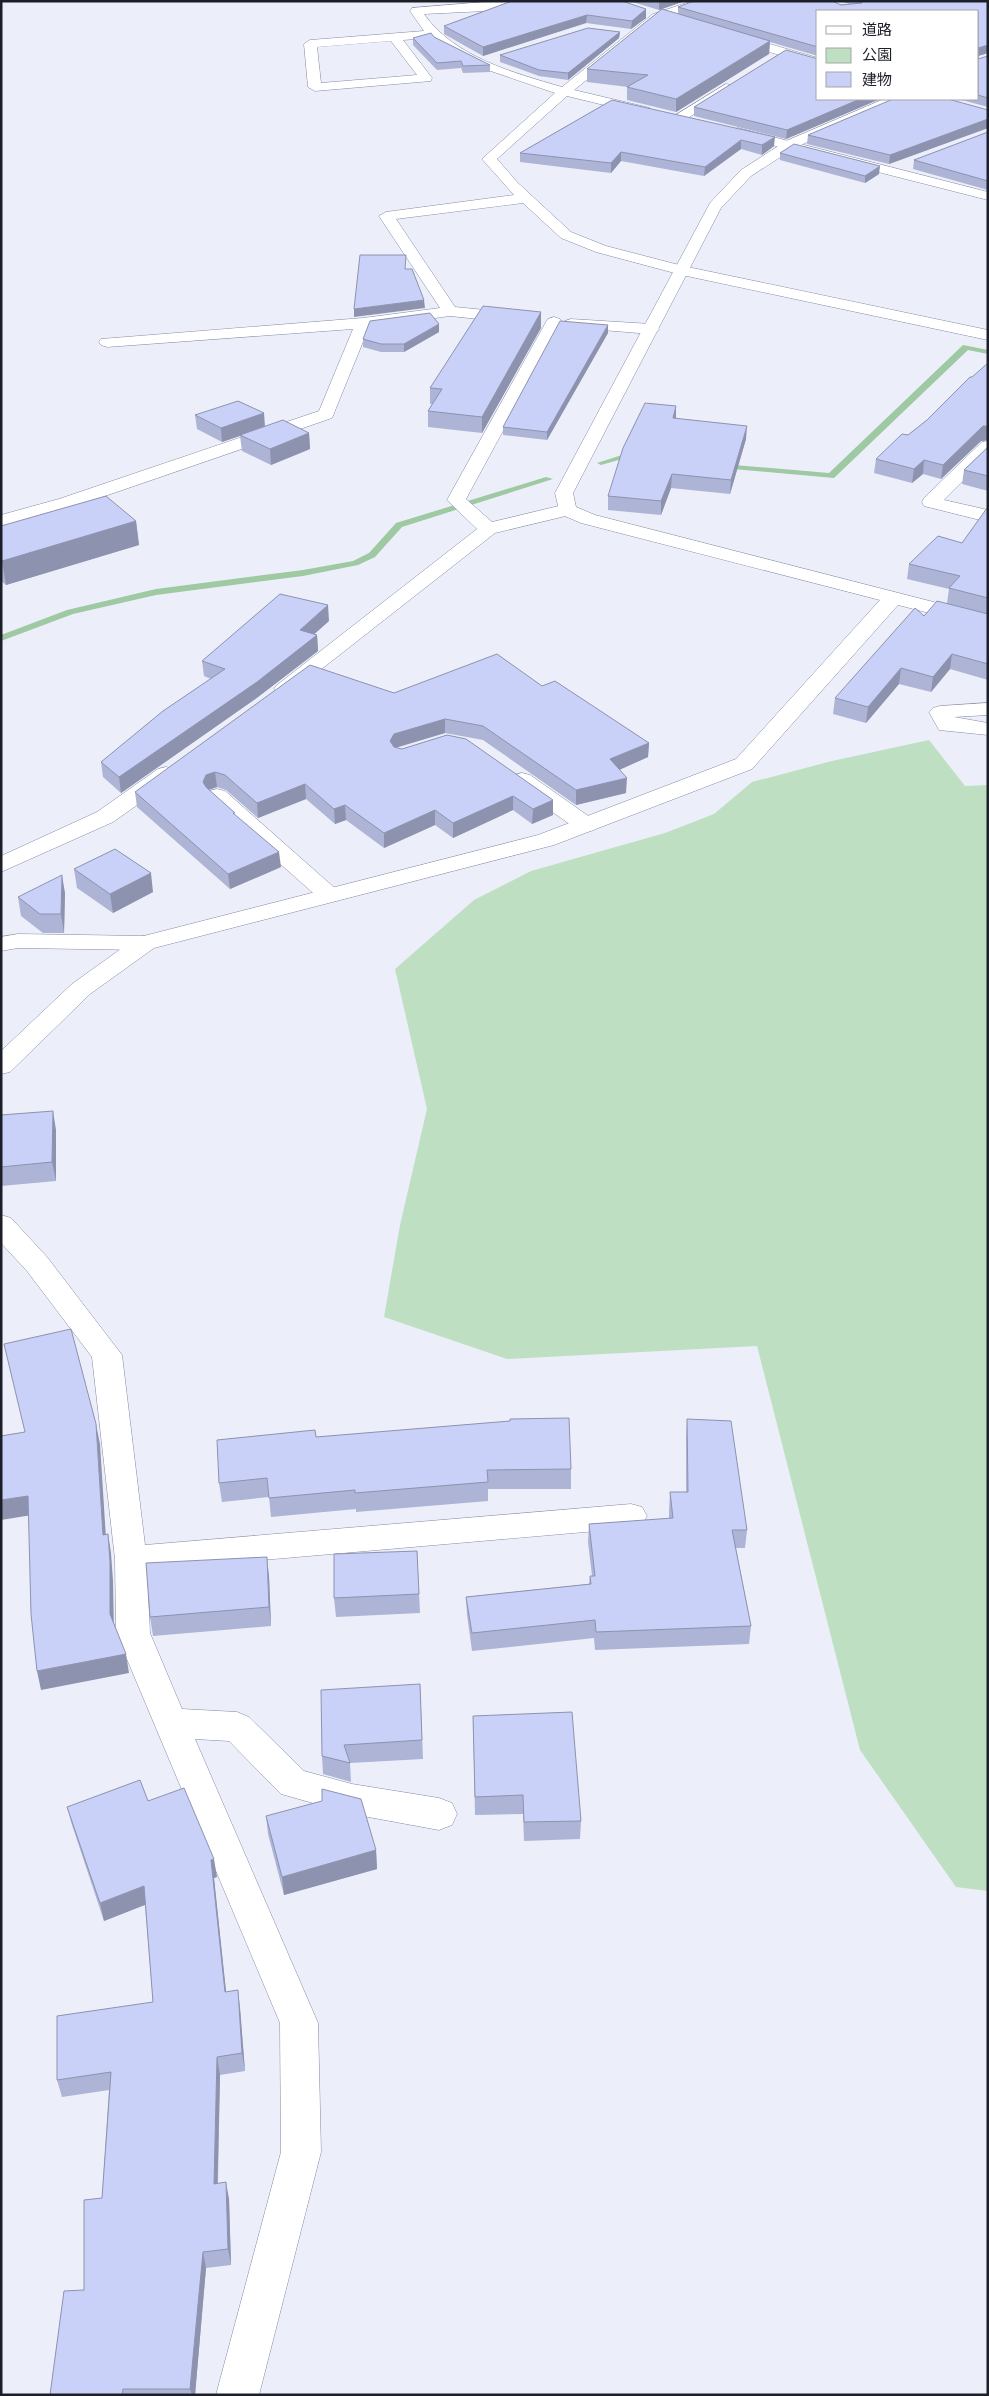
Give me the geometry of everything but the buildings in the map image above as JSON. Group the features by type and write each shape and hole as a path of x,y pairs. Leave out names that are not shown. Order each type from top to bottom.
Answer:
{"street":[{"path":"514,1 486,7 416,11 438,39 482,62 564,92 697,123"},
{"path":"704,1 661,16 635,35 502,145 490,159 526,198 566,236 601,249 682,270 988,335"},
{"path":"643,11 680,22"},
{"path":"616,33 635,35"},
{"path":"394,37 426,78 315,86 310,44 394,37 434,34"},
{"path":"727,35 816,61"},
{"path":"768,62 784,52"},
{"path":"482,62 499,56"},
{"path":"668,116 735,83"},
{"path":"567,510 564,493 715,206 746,173 791,144 892,100"},
{"path":"725,129 791,144 988,196"},
{"path":"890,170 908,163"},
{"path":"450,311 386,216 526,198"},
{"path":"107,342 363,323 450,311 554,322 650,329"},
{"path":"488,528 456,500 554,322"},
{"path":"1,521 66,503 326,414 363,323"},
{"path":"988,446 931,502 988,516"},
{"path":"266,703 488,528 567,510 588,519 988,622"},
{"path":"7,940 145,943 546,840 586,825 744,764 893,598"},
{"path":"988,708 940,712 947,725 988,729"},
{"path":"1,865 105,817 178,766"},
{"path":"506,769 586,825"},
{"path":"218,796 329,895"},
{"path":"1,1066 81,988 145,943"},
{"path":"1,1225 37,1264 107,1355 131,1559 133,1633 299,2023 301,2152 237,2395"},
{"path":"131,1559 631,1516"},
{"path":"172,1723 237,1727 294,1783 352,1799 439,1814"}],"green space":[{"path":"929,740 965,786 988,785 988,1891 956,1887 860,1750 757,1346 507,1359 384,1317 400,1225 427,1109 395,969 474,900 531,871 665,833 714,814 752,782 832,761"}],"waterway":[{"path":"722,466 831,476 966,347 988,352"},
{"path":"601,463 622,457 637,459"},
{"path":"1,638 70,612 156,592 303,573 355,563 372,555 399,525 549,479"}]}
